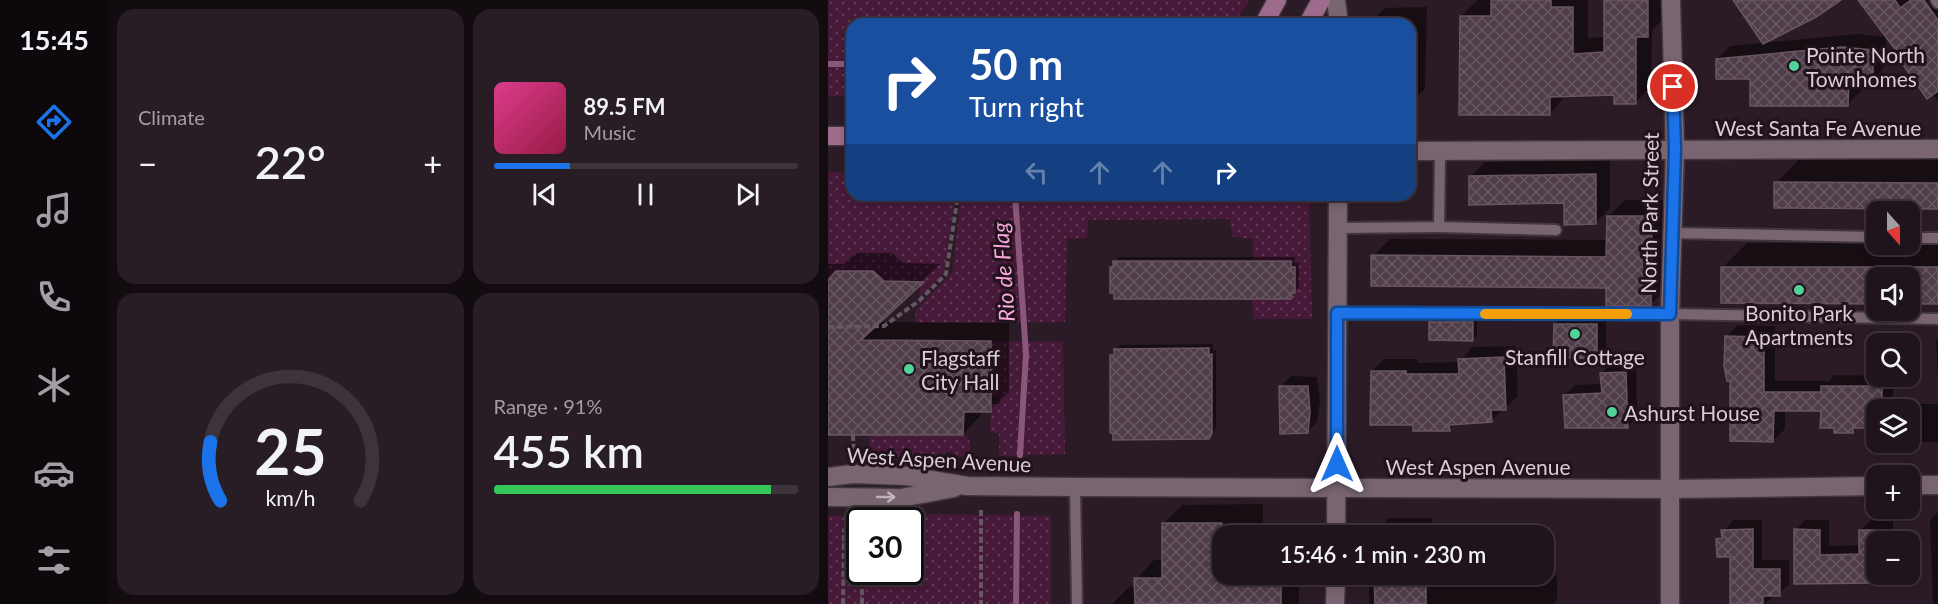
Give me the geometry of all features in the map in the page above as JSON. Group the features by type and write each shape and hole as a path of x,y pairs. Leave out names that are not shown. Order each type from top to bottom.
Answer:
{"main road":[{"path":"1267,18 1277,0"},
{"path":"1311,18 1321,0"},
{"path":"828,136 846,136"}],"street":[{"path":"1336,0 1338,18"},
{"name":"North Park Street","path":"1670,604 1670,314 1675,150 1671,2"},
{"name":"West Santa Fe Avenue","path":"1416,151 1938,149"},
{"path":"1336,525 1338,201"},
{"name":"West Aspen Avenue","path":"828,477 853,474 907,476 967,486 1075,487 1671,489 1866,486"},
{"path":"1920,485 1938,485"},
{"path":"828,497 901,498 967,486"},
{"path":"1335,604 1336,585"}],"lane":[{"path":"1439,227 1440,151"},
{"path":"1338,228 1439,227 1556,230"},
{"path":"1672,233 1866,237"},
{"path":"1920,238 1938,238"},
{"path":"1337,313 1670,314 1938,319"},
{"path":"1075,487 1077,604"}],"path":[{"path":"828,327 884,326 919,301 946,273 957,201"},
{"path":"981,510 981,604"},
{"path":"843,604 844,530 846,530"},
{"path":"862,585 862,604"}],"shaded area":[{"path":"828,0 1250,0 1237,18 846,18 846,96 828,96"},
{"path":"828,172 846,172 846,201 954,201 944,273 920,297 920,282 884,281 873,271 836,271 828,280"},
{"path":"960,201 1309,201 1312,319 1253,319 1252,299 1291,299 1291,262 1253,261 1253,239 1233,237 1229,219 1088,220 1087,238 1067,239 1065,322 916,323 915,311 952,273"},
{"path":"991,341 1063,342 1065,454 999,456 999,433 990,432 991,404 1000,404 1000,397 991,396"},
{"path":"869,435 966,436 970,442 970,457 953,457 953,452 945,452 944,457 869,457"},
{"path":"924,514 1051,516 1051,604 828,604 828,516 846,516 846,585 924,585"}],"building":[{"path":"1491,0 1551,0 1551,7 1573,7 1573,54 1604,52 1604,0 1648,0 1648,37 1636,37 1636,104 1614,104 1614,95 1550,97 1550,115 1459,115 1460,16 1491,16"},
{"name":"Pointe North Townhomes","path":"1733,0 1841,0 1816,17 1763,44"},
{"name":"Pointe North Townhomes","path":"1858,0 1895,0 1900,8 1911,0 1924,0 1938,20 1938,91 1927,99 1894,52 1898,53"},
{"name":"Pointe North Townhomes","path":"1842,47 1873,50 1873,80 1849,78 1848,106 1750,106 1750,79 1716,79 1716,59"},
{"path":"1596,174 1596,224 1564,225 1564,203 1469,205 1469,176"},
{"path":"1774,182 1938,183 1938,209 1920,209 1920,201 1866,201 1866,209 1774,208"},
{"path":"1607,216 1652,216 1651,306 1606,306 1606,288 1371,286 1371,255 1606,257"},
{"path":"1113,261 1291,261 1291,267 1295,267 1295,293 1292,293 1291,299 1114,299 1114,293 1110,293 1110,267 1113,267"},
{"name":"Bonito Park Apartments","path":"1721,267 1866,267 1866,304 1721,303"},
{"path":"1920,267 1938,267 1938,304 1920,304"},
{"name":"Flagstaff City Hall","path":"836,271 873,271 884,281 924,282 861,340 991,341 991,412 964,412 963,435 828,435 828,280"},
{"path":"1429,322 1473,322 1473,341 1429,340"},
{"name":"Stanfill Cottage","path":"1554,324 1597,324 1597,358 1553,358"},
{"path":"1725,336 1764,337 1764,392 1821,392 1821,386 1866,386 1882,387 1882,399 1866,399 1866,428 1853,428 1853,433 1834,433 1834,428 1820,428 1821,411 1774,411 1773,442 1730,441 1730,381 1727,381 1724,366"},
{"path":"1209,348 1209,355 1212,354 1212,433 1209,439 1113,440 1113,433 1110,433 1110,355 1114,355 1114,349"},
{"path":"1504,357 1506,410 1491,410 1492,422 1449,425 1450,431 1413,431 1413,425 1370,425 1371,371 1406,371 1406,374 1459,374 1458,359"},
{"path":"1626,372 1628,428 1565,428 1563,395 1602,393 1600,373"},
{"path":"1279,386 1308,386 1310,412 1308,433 1280,434"},
{"path":"1162,523 1222,523 1222,525 1212,525 1212,585 1281,585 1281,604 1135,604 1134,578 1162,578"},
{"path":"1753,529 1753,569 1780,569 1780,596 1763,596 1763,604 1730,604 1730,557 1717,557 1716,539 1722,538 1721,530"},
{"path":"1794,529 1820,530 1820,555 1859,554 1859,530 1876,530 1866,531 1866,583 1794,584"},
{"path":"1374,585 1426,585 1426,604 1375,604"}],"waterway":[{"name":"Rio de Flag","path":"828,64 846,64"},
{"name":"Rio de Flag","path":"1015,201 1026,354 1020,455"},
{"name":"Rio de Flag","path":"1016,604 1017,514"}],"slow traffic":[{"path":"1485,314 1627,314"}],"place":[{"name":"Pointe North Townhomes","path":"1794,66"},
{"name":"Bonito Park Apartments","path":"1799,290"},
{"name":"Stanfill Cottage","path":"1575,334"},
{"name":"Flagstaff City Hall","path":"909,369"},
{"name":"Ashurst House","path":"1612,412"}],"route":[{"path":"1337,464 1337,313 1670,314 1675,150 1673,87"}]}
